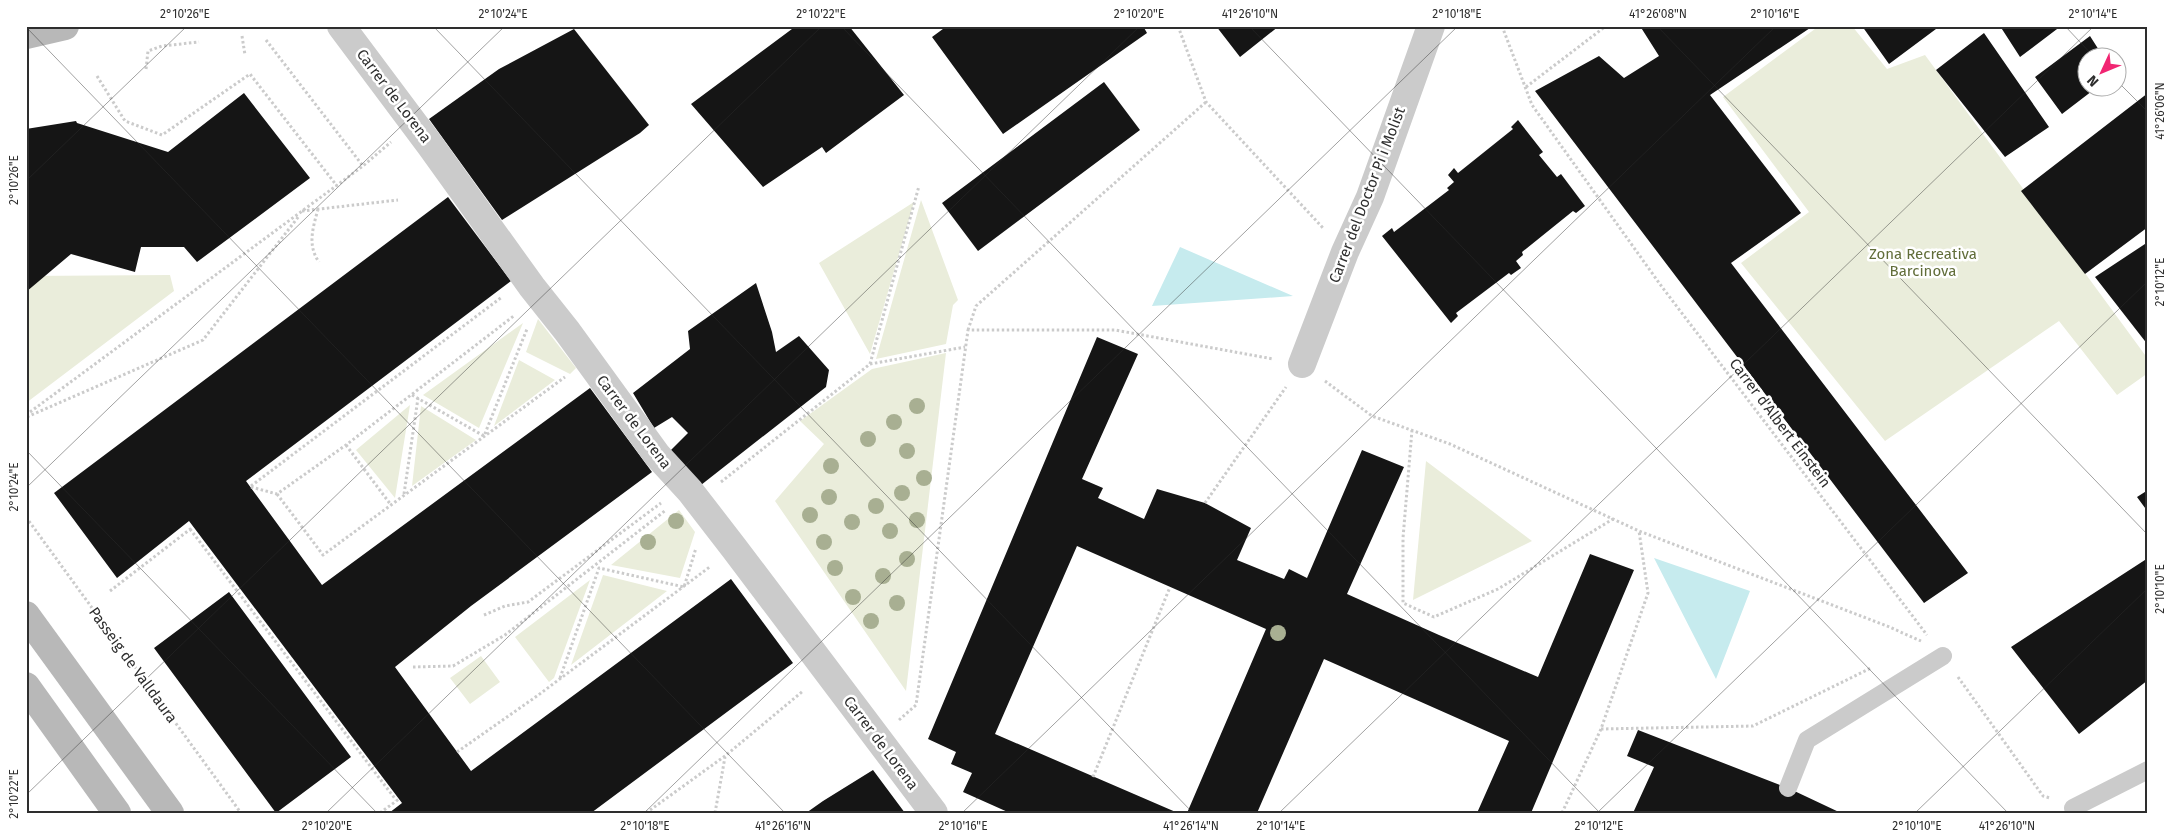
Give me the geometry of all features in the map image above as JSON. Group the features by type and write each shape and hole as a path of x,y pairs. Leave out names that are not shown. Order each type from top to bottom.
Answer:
{"main road":[{"path":"26,35 62,27"},
{"path":"26,615 170,813"},
{"path":"26,686 117,813"}],"street":[{"name":"Carrer de Lorena","path":"341,26 435,151 532,287 567,331 657,455 690,491 934,813"},
{"name":"Carrer del Doctor Pi i Molist","path":"1302,364 1345,252 1370,197 1431,26"}],"lane":[{"path":"1788,788 1807,740 1943,656"},
{"path":"2073,808 2148,770"}],"path":[{"path":"1178,26 1206,102 1345,252"},
{"name":"Carrer d'Albert Einstein","path":"1502,26 1532,105 1662,287 1943,656 2043,796 2073,808"},
{"path":"1526,87 1606,26"},
{"path":"242,36 245,55"},
{"path":"266,40 363,166"},
{"path":"146,69 148,51 162,46 200,42"},
{"path":"97,76 125,121 162,135 250,74 337,186"},
{"path":"895,724 916,705 965,346 976,306 1206,102"},
{"path":"26,416 337,186 392,141"},
{"path":"870,364 919,186"},
{"path":"26,416 203,340 302,211 398,200"},
{"path":"318,210 311,234 314,254 319,262"},
{"path":"504,295 251,487 277,494 323,555 567,376"},
{"path":"277,494 346,445 518,313"},
{"path":"484,436 530,323"},
{"path":"968,330 1115,330 1302,364 1372,416 1450,444 1639,530 1887,626 1923,642 1915,646"},
{"path":"714,487 870,364 965,346"},
{"path":"1205,504 1302,364"},
{"path":"411,394 484,436"},
{"path":"404,494 418,398"},
{"path":"1412,430 1403,538 1403,604 1434,617 1498,589 1614,519"},
{"path":"346,445 391,504"},
{"path":"484,615 505,606 528,602 668,498"},
{"path":"413,667 453,666 505,635 673,505"},
{"name":"Passeig de Valldaura","path":"26,518 241,813"},
{"path":"110,591 192,528 398,799 380,813"},
{"path":"1562,813 1601,729 1648,594 1639,530"},
{"path":"684,587 697,545"},
{"path":"457,752 717,562"},
{"path":"596,565 599,568 684,587"},
{"path":"559,678 599,568"},
{"path":"1093,777 1170,587"},
{"path":"1601,729 1752,726 1872,668"},
{"path":"646,813 725,756 811,685"},
{"path":"715,813 725,756"}],"green space":[{"name":"Zona Recreativa Barcinova","path":"1819,26 1852,26 1887,69 1925,55 2148,359 2148,373 2117,395 2059,321 1885,441 1741,263 1809,212 1723,97"},
{"path":"921,200 958,300 953,305 946,344 876,359"},
{"path":"914,202 870,354 819,263"},
{"path":"170,275 174,291 26,403 26,276"},
{"path":"538,319 576,368 570,374 526,352"},
{"path":"523,323 479,428 423,395"},
{"path":"946,353 906,691 775,501 824,444 800,421 872,369"},
{"path":"519,360 555,380 494,426"},
{"path":"410,405 395,498 356,450"},
{"path":"421,406 476,440 412,486"},
{"path":"1426,461 1532,541 1413,600"},
{"path":"679,510 695,532 680,578 611,565"},
{"path":"603,575 667,591 571,665"},
{"path":"590,580 554,678 549,682 515,637"},
{"path":"481,656 500,682 470,704 450,678"}],"water":[{"path":"1180,247 1293,296 1152,306"},
{"path":"1654,558 1750,591 1716,679"}],"building":[{"path":"796,26 849,26 904,95 826,153 822,147 763,187 691,104"},
{"path":"947,26 1143,26 1147,33 1003,134 932,37"},
{"path":"1216,26 1279,26 1240,57"},
{"path":"1640,26 1813,26 1710,95 1801,213 1731,263 1968,573 1924,603 1535,91 1599,56 1624,78 1659,56"},
{"path":"1862,26 1940,26 1889,64"},
{"path":"2000,26 2061,26 2020,57"},
{"path":"574,29 649,125 640,133 502,220 429,119 499,69"},
{"path":"1984,33 2049,127 2005,157 1936,70"},
{"path":"2090,36 2098,48 2076,48 2076,98 2083,98 2062,114 2035,77"},
{"path":"1104,82 1140,130 978,251 942,203"},
{"path":"244,93 310,178 197,262 184,247 141,247 135,272 71,254 26,292 26,129 76,121 77,123 168,152"},
{"path":"2148,93 2148,227 2085,274 2021,191"},
{"path":"1518,120 1543,152 1539,155 1557,177 1561,174 1585,206 1576,213 1573,211 1522,252 1523,255 1516,261 1521,268 1511,275 1509,273 1456,313 1458,316 1451,323 1382,236 1392,228 1394,232 1449,190 1447,188 1454,182 1448,175 1454,168 1458,173 1513,129 1511,127"},
{"path":"448,197 511,281 246,481 322,585 590,388 652,472 471,606 395,667 471,771 731,579 793,663 591,813 389,813 402,803 189,521 117,578 54,493"},
{"path":"2148,242 2148,345 2095,277"},
{"path":"756,283 772,332 776,352 799,336 829,370 826,387 701,485 669,452 688,433 672,417 654,428 633,393 690,349 688,331"},
{"path":"1097,337 1138,354 1082,479 1103,488 1098,498 1144,519 1157,489 1205,503 1251,528 1237,560 1284,579 1289,569 1307,578 1362,450 1404,467 1347,594 1439,635 1538,677 1590,554 1634,570 1531,813 1477,813 1509,741 1324,659 1257,813 1187,813 1266,629 1077,546 995,734 1178,813 1010,813 963,792 972,773 951,764 956,752 928,739"},
{"path":"2148,490 2148,512 2137,497"},
{"path":"2148,558 2148,680 2079,734 2011,647"},
{"path":"229,592 351,757 276,813 154,648"},
{"path":"1638,730 1788,788 1841,813 1633,813 1654,767 1627,756"},
{"path":"873,770 905,813 806,813 823,801"}]}
